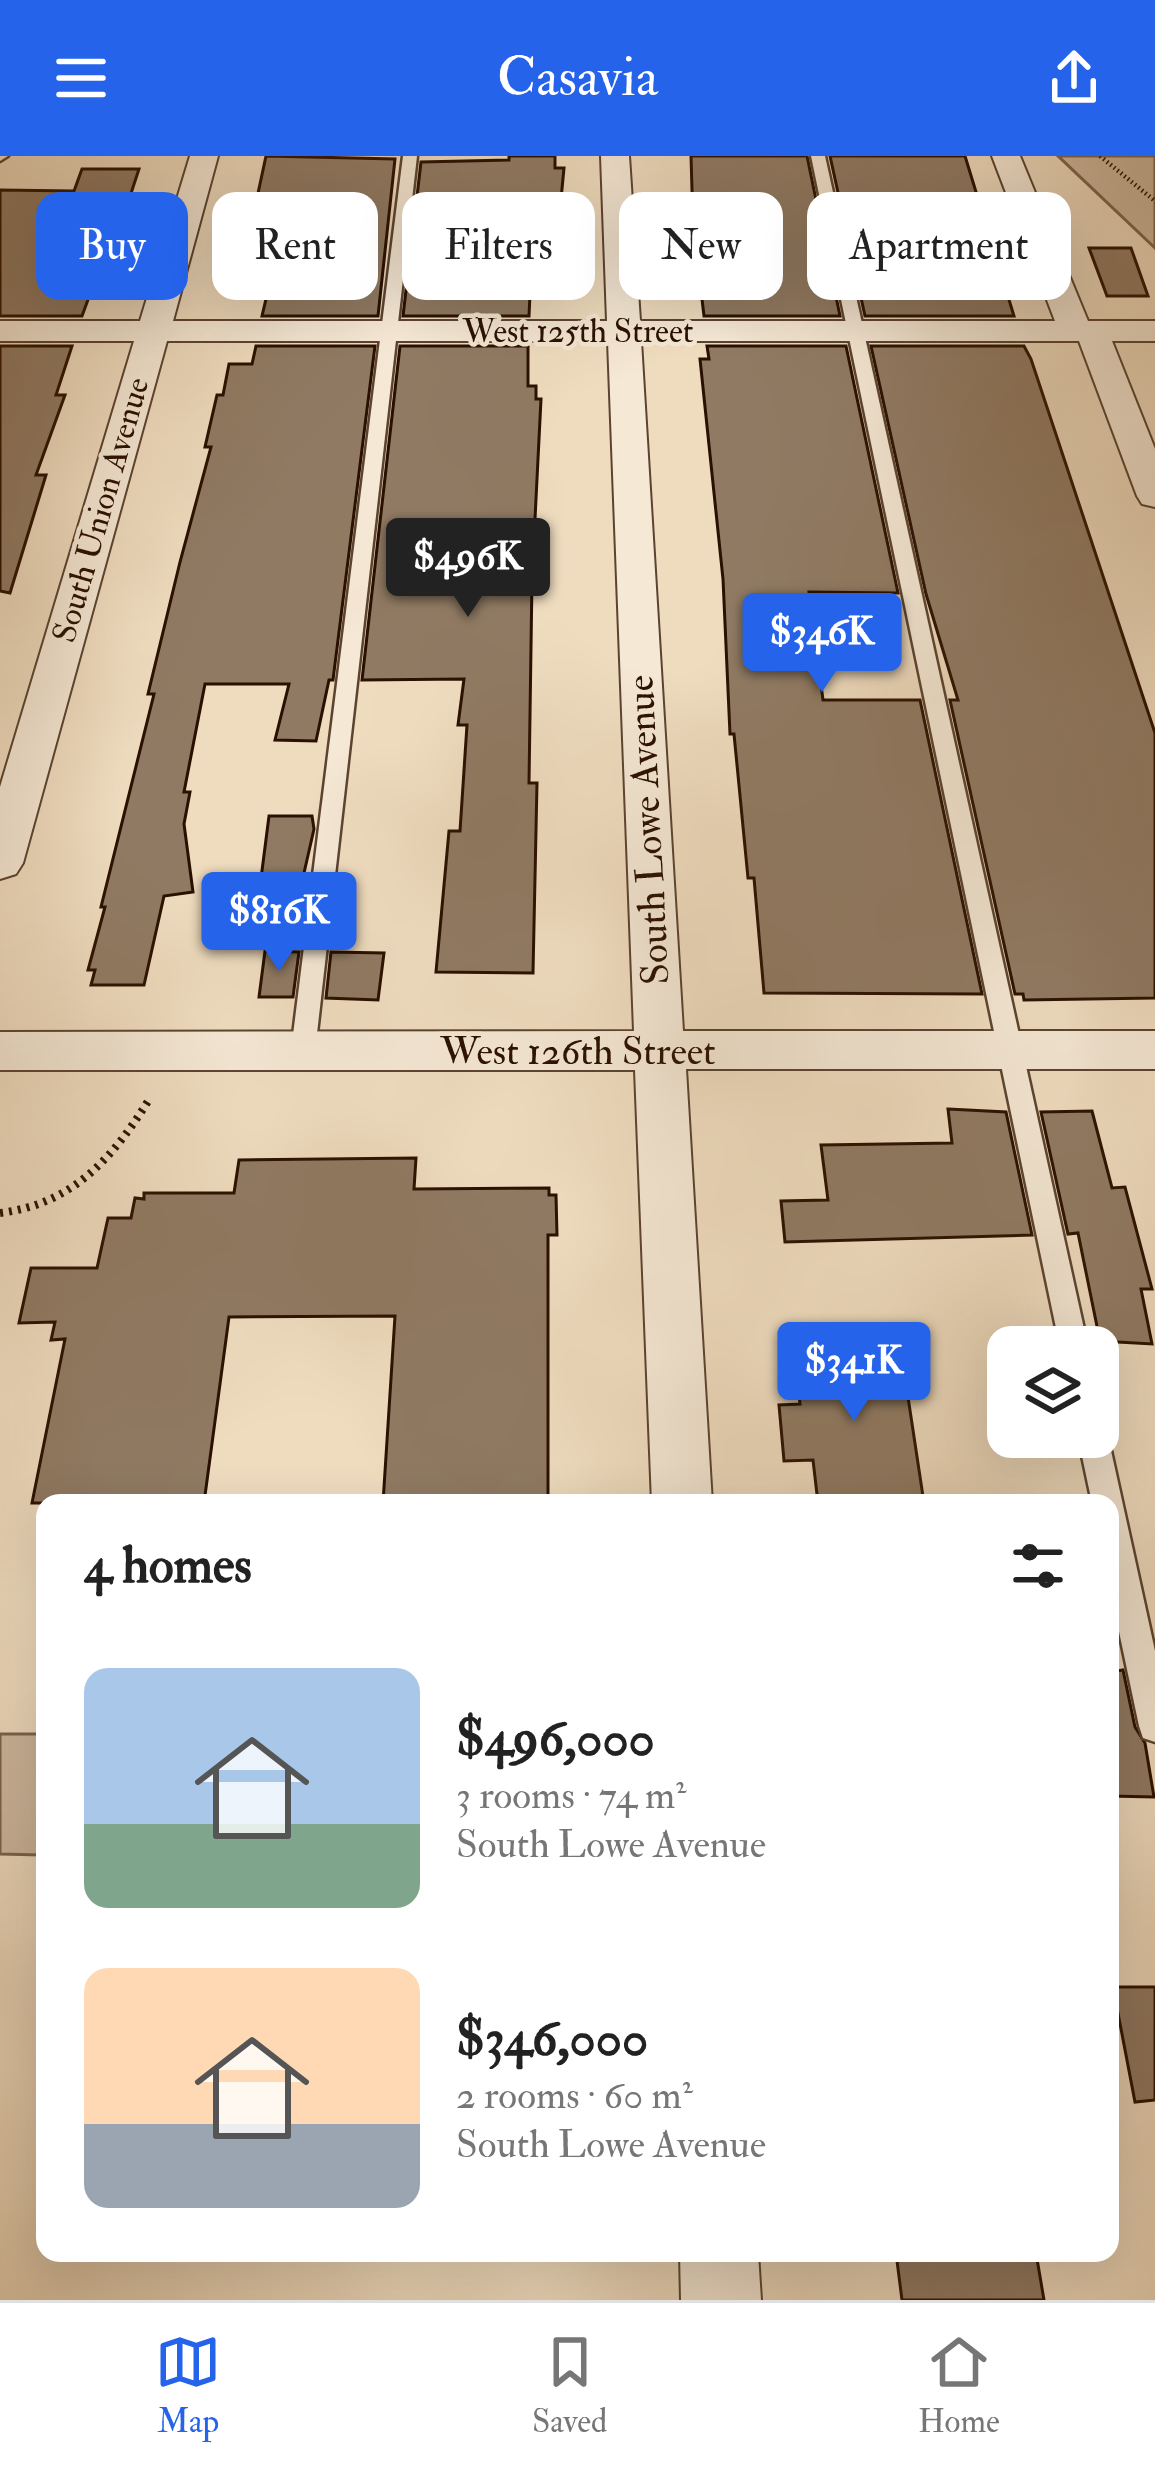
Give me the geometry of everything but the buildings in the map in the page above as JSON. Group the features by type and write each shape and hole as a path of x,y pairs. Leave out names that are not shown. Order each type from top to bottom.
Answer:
{"street":[{"name":"South Union Avenue","path":"0,863 204,156"},
{"name":"South Lowe Avenue","path":"615,156 682,1494"},
{"path":"1006,156 1083,330 1148,460 1155,496"},
{"name":"West 125th Street","path":"0,331 1155,331"},
{"name":"West 126th Street","path":"0,1052 1155,1050"},
{"path":"719,2262 721,2300"}],"lane":[{"path":"303,1051 410,156"},
{"path":"818,156 1069,1326"},
{"path":"1097,1458 1105,1494"},
{"path":"1119,1558 1155,1726"}],"path":[{"path":"1100,156 1155,201"},
{"path":"0,1213 28,1212 69,1197 124,1143 150,1098"}],"shaded area":[{"path":"1058,156 1155,156 1155,248"},
{"path":"0,1734 36,1734 36,1855 0,1854"}]}
